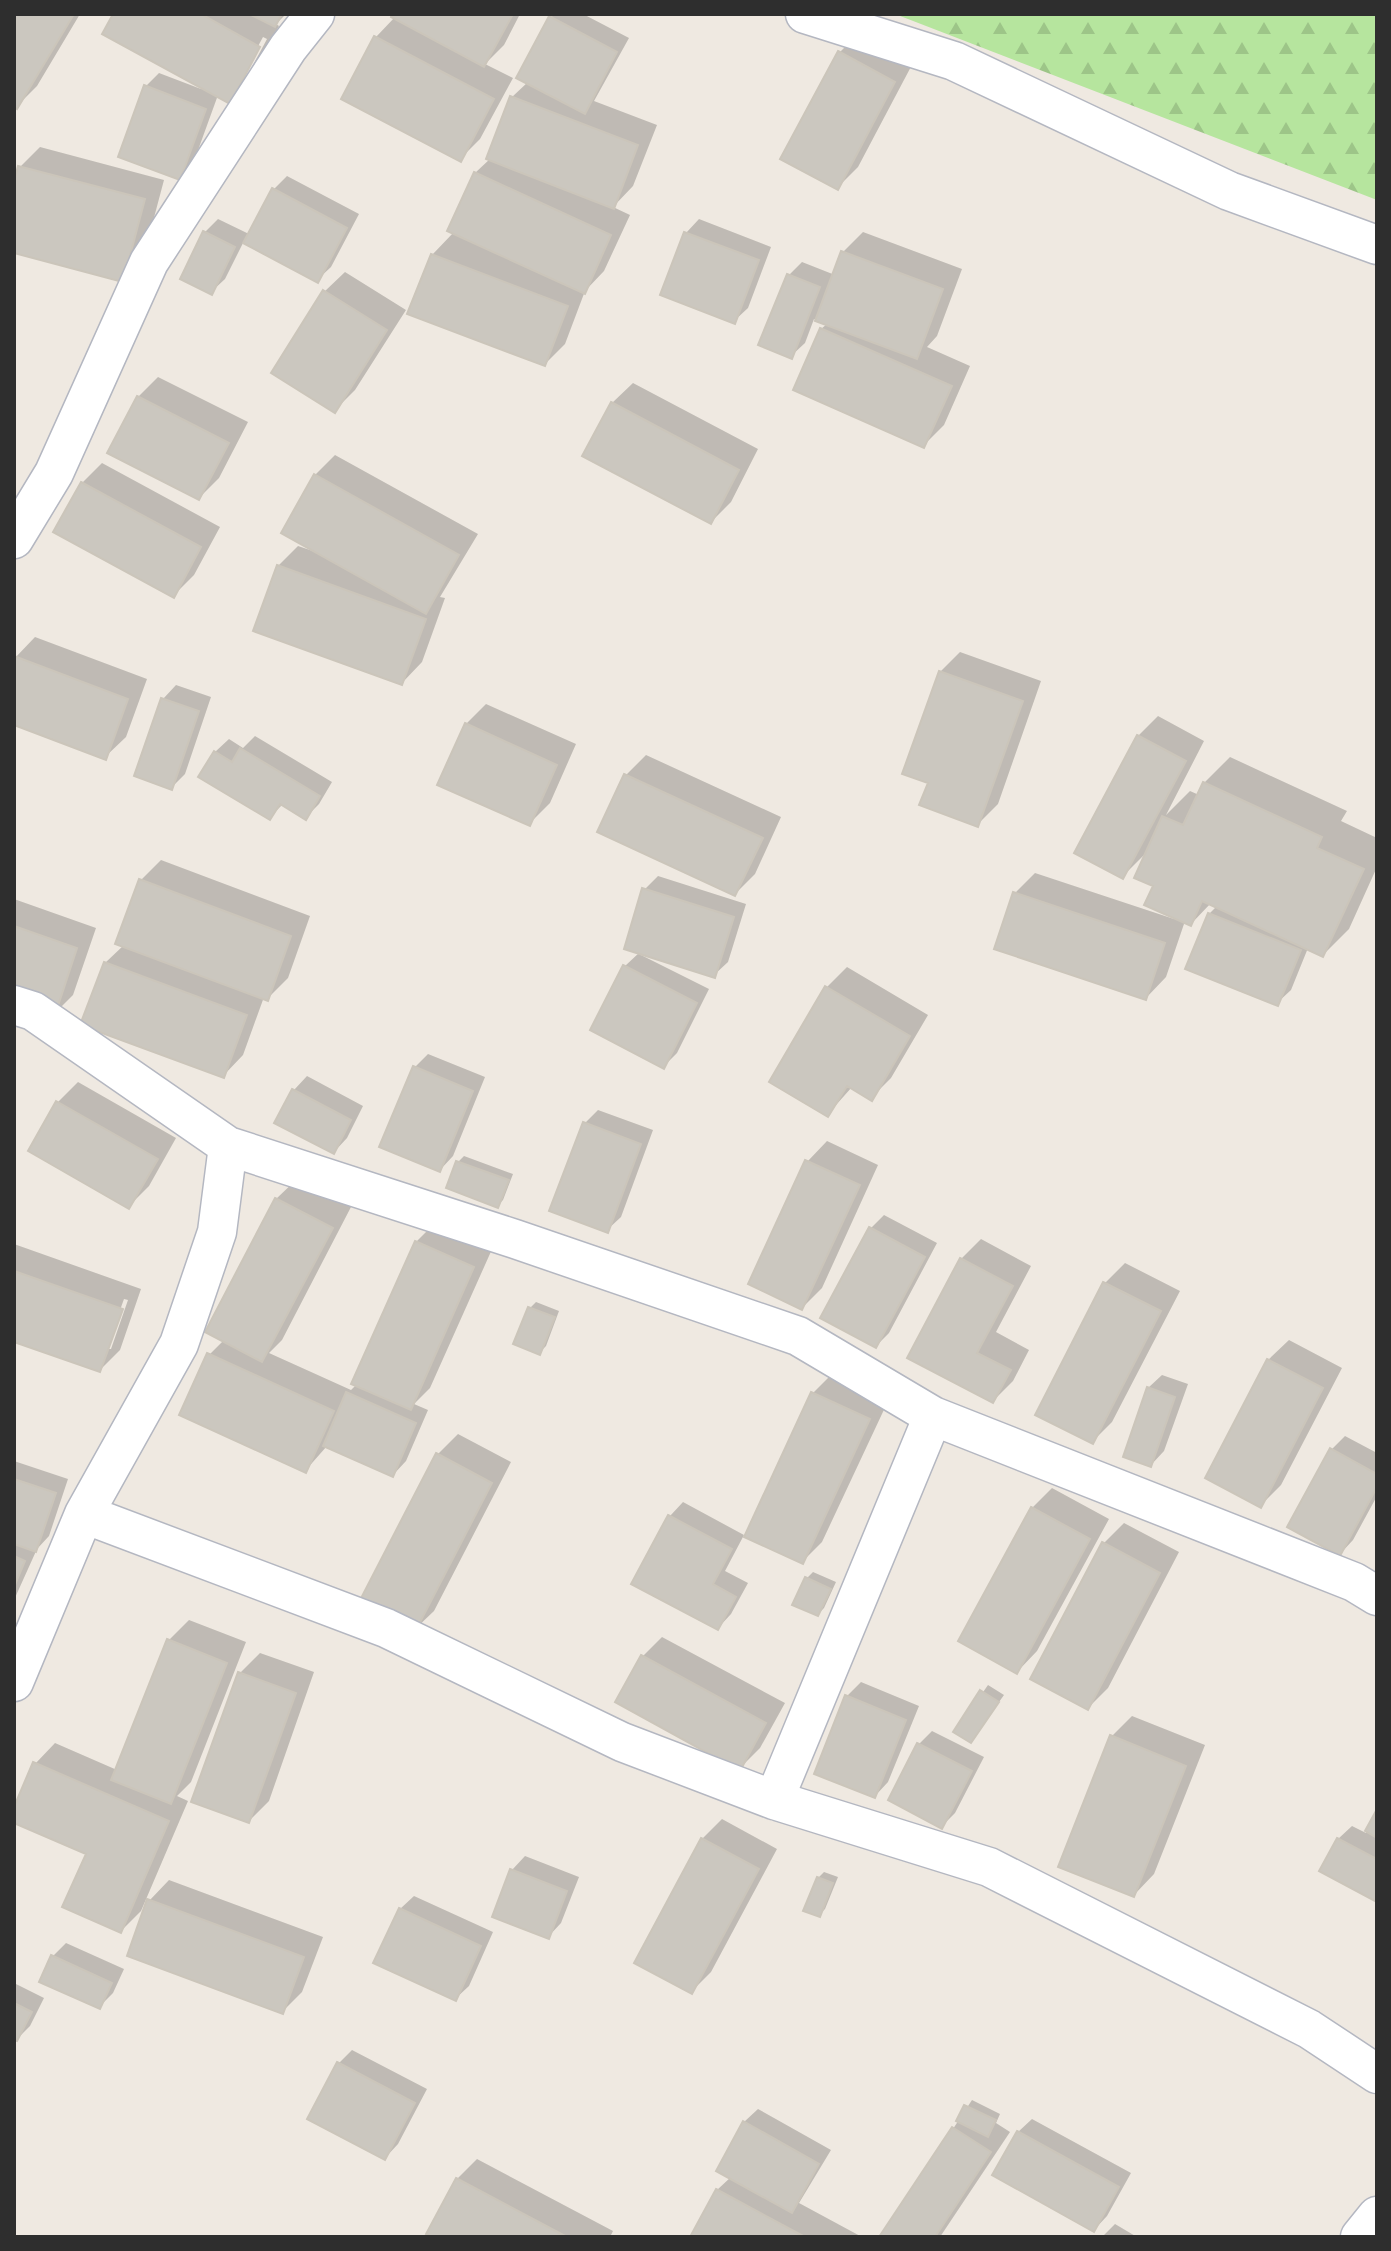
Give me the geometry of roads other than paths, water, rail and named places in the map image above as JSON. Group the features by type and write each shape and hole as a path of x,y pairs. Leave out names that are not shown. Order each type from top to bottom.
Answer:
{"street":[{"path":"14,539 54,473 149,262 288,48 315,14"},
{"path":"805,14 954,61 1229,191 1377,245"},
{"path":"14,1005 33,1011 228,1146 515,1239 798,1336 933,1416 1354,1582 1377,1596"},
{"path":"14,1682 84,1514 179,1344 217,1232 228,1146"},
{"path":"774,1800 933,1416"},
{"path":"84,1514 386,1628 622,1742 774,1800 989,1867 1309,2029 1377,2074"},
{"path":"1360,2237 1377,2216"}]}
